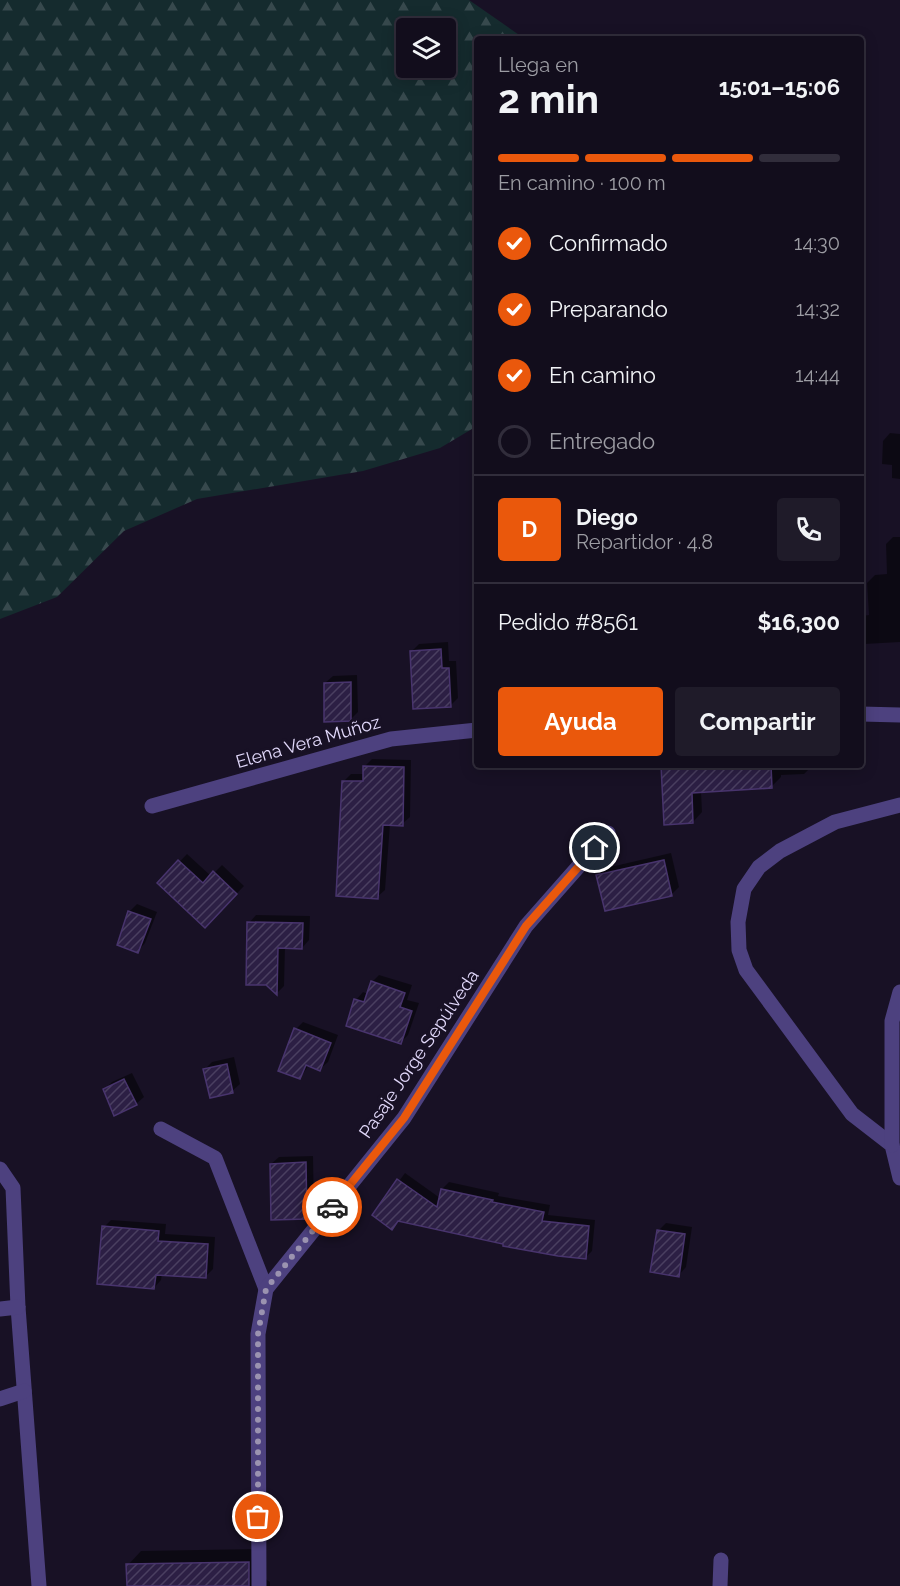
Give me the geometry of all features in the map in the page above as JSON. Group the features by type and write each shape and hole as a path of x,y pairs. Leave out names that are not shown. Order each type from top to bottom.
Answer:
{"street":[{"path":"864,714 900,715"},
{"name":"Elena Vera Muñoz","path":"152,806 391,739 474,730"},
{"path":"892,1146 852,1114 746,970 739,950 738,922 744,889 759,867 780,851 835,822 900,805"},
{"name":"Pasaje Jorge Sepúlveda","path":"259,1586 258,1334 266,1289 404,1118 526,926 608,833"},
{"path":"900,992 896,1022 892,1146 900,1178"},
{"path":"161,1129 215,1158 266,1289"},
{"path":"0,1169 13,1188 18,1307 39,1586"},
{"path":"0,1309 18,1307"},
{"path":"0,1399 24,1391"},
{"path":"720,1586 721,1560"}],"green space":[{"path":"0,0 469,0 521,36 474,36 474,428 440,448 363,471 197,499 124,531 57,597 0,619"}],"building":[{"path":"441,649 442,668 449,668 451,707 413,709 410,651"},
{"path":"351,682 351,721 324,722 324,683"},
{"path":"363,766 404,767 403,826 383,825 378,899 336,896 342,781 363,781"},
{"path":"661,768 771,768 772,788 692,793 693,823 664,825"},
{"path":"178,860 203,883 213,871 237,894 205,928 157,883"},
{"path":"664,860 672,896 605,911 596,875"},
{"path":"128,911 151,919 138,953 117,945"},
{"path":"247,922 303,923 302,949 278,948 277,995 266,985 246,985"},
{"path":"371,981 405,993 400,1007 412,1011 401,1044 346,1026 354,999 364,1002"},
{"path":"294,1028 331,1043 320,1071 306,1065 300,1079 278,1071"},
{"path":"227,1064 233,1093 210,1098 203,1069"},
{"path":"124,1079 137,1105 114,1116 103,1089"},
{"path":"306,1162 307,1219 271,1220 270,1164"},
{"path":"397,1179 437,1207 441,1189 544,1212 542,1221 589,1226 586,1259 503,1246 503,1244 398,1221 392,1230 372,1215"},
{"path":"102,1226 159,1231 158,1241 208,1244 206,1278 156,1275 154,1289 97,1284"},
{"path":"657,1230 685,1234 679,1277 650,1272"},
{"path":"249,1562 249,1586 127,1586 126,1564"}],"way so far":[{"path":"258,1517 258,1334 266,1289 332,1207"}],"route":[{"path":"332,1207 404,1118 526,926 595,848"}]}
